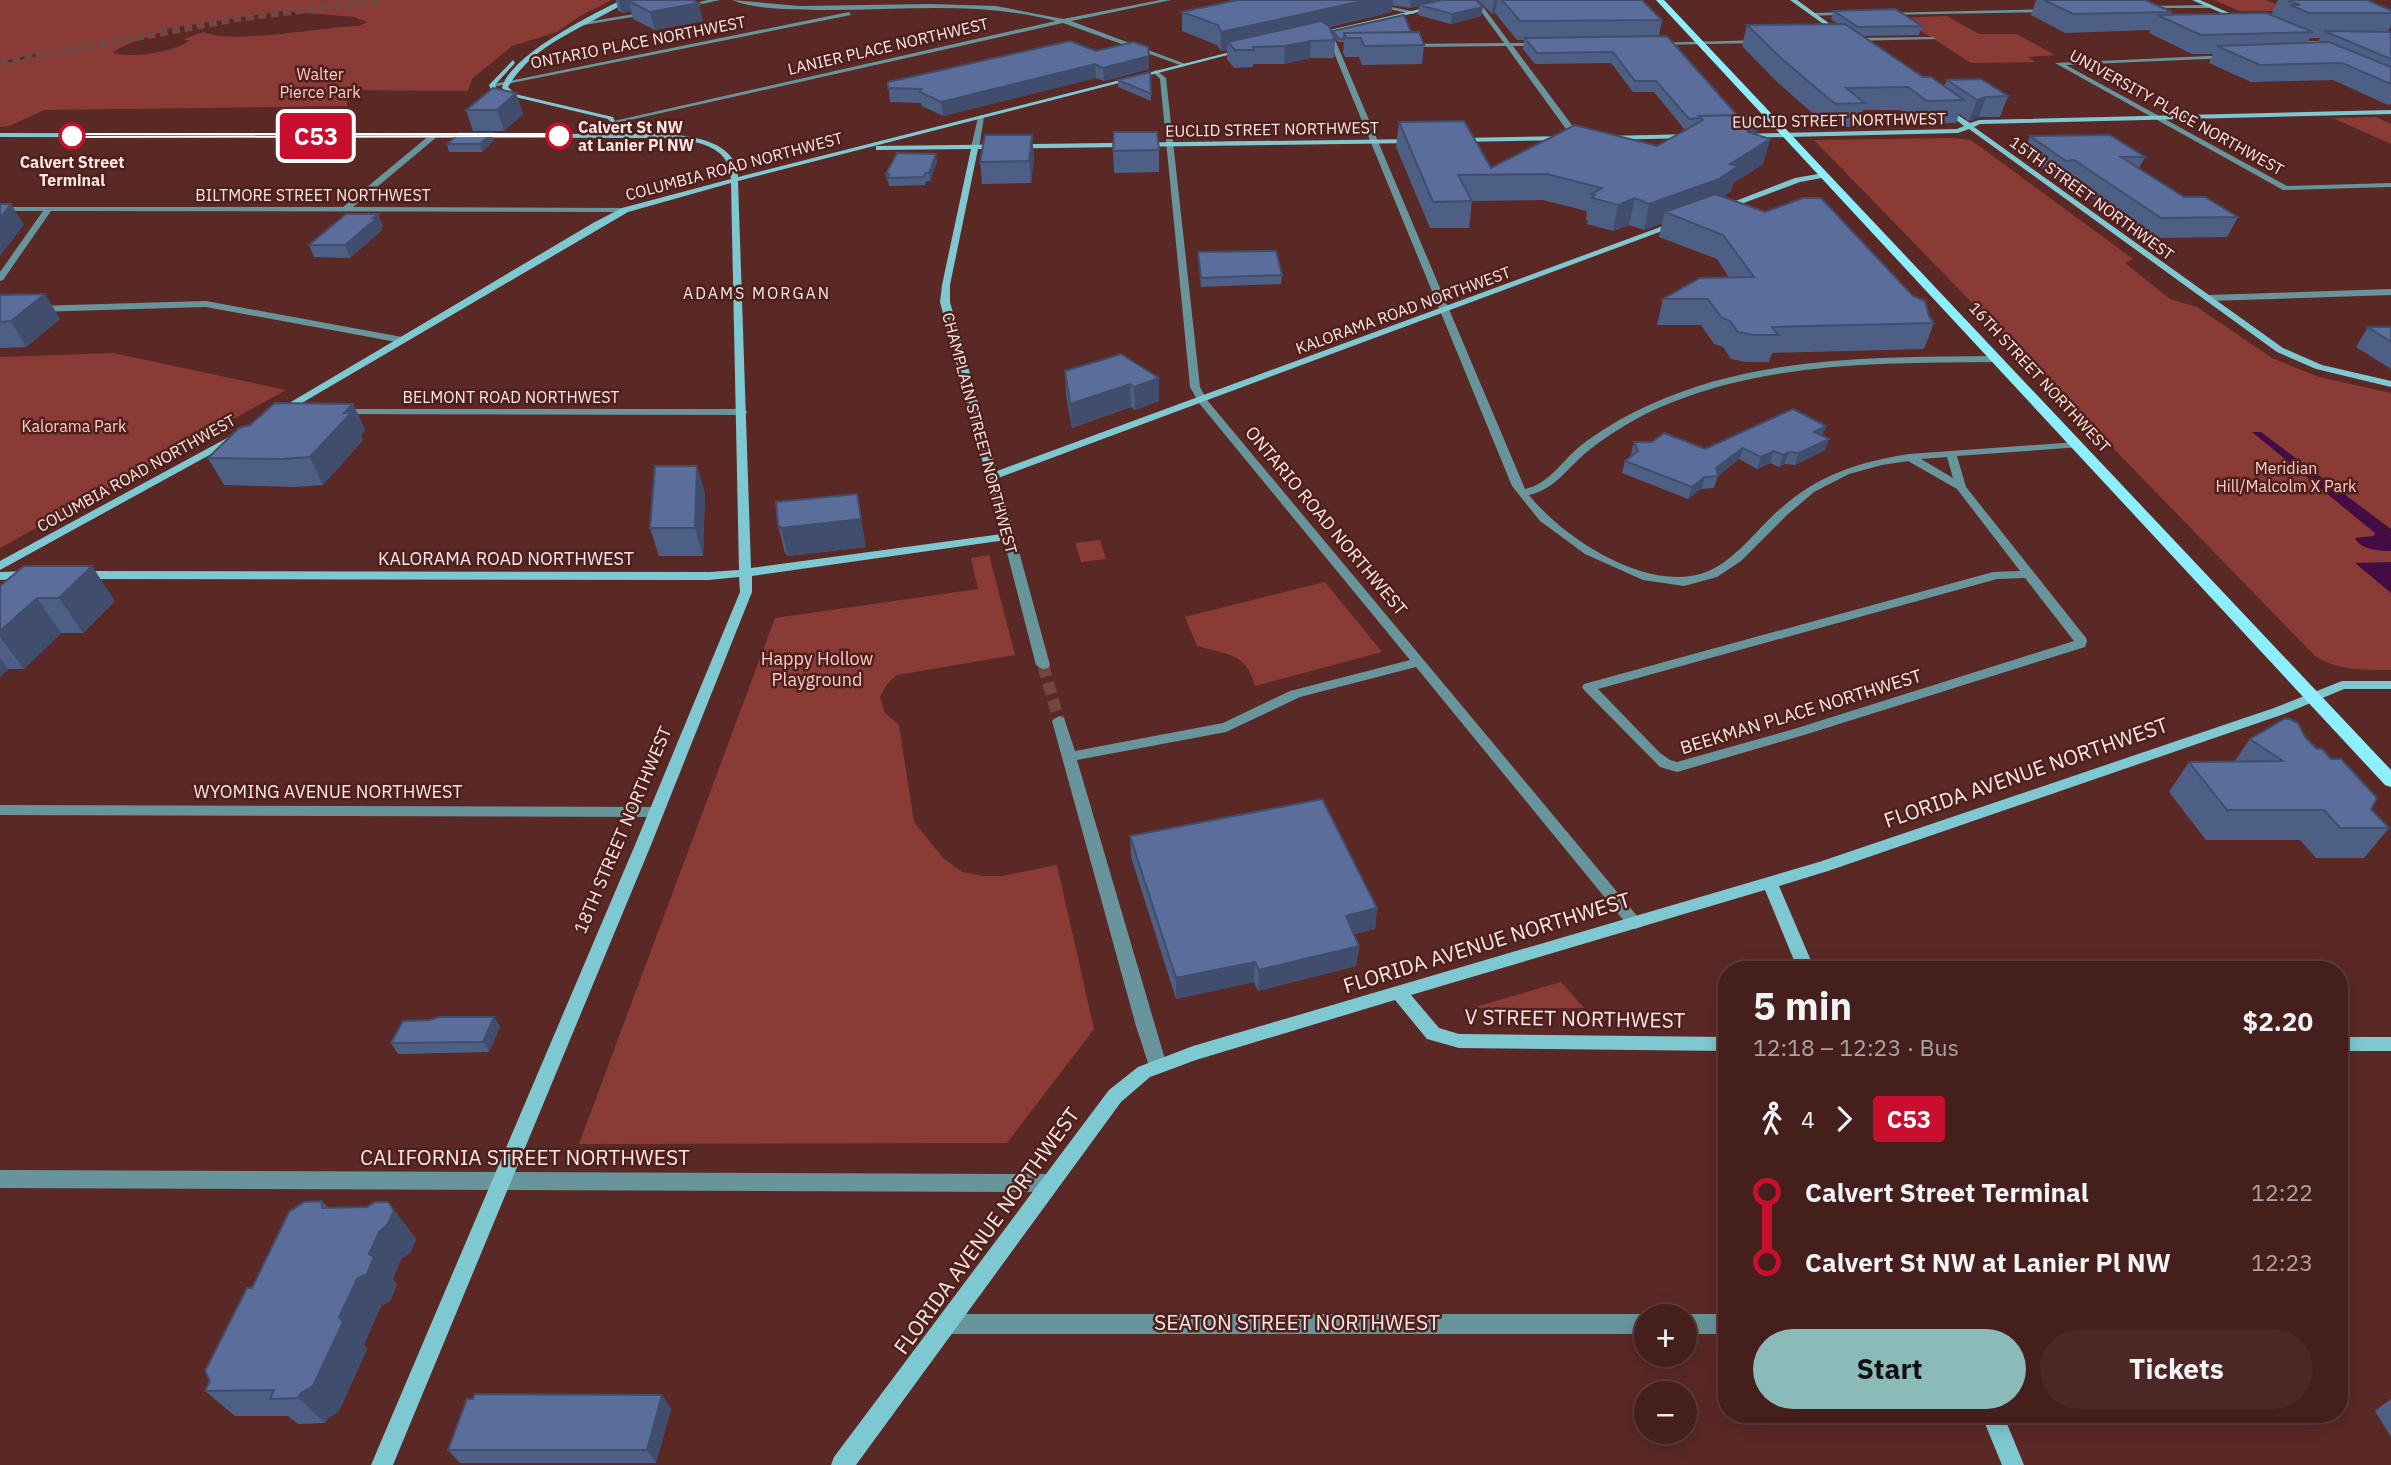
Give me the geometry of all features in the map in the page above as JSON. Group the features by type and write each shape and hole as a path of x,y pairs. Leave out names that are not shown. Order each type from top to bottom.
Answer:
{"main road":[{"name":"16TH STREET NORTHWEST","path":"1660,0 2391,781"}],"street":[{"path":"614,123 522,104 497,95 492,85 510,64 627,0"},
{"path":"675,8 717,0"},
{"path":"735,0 792,7 995,8 1064,21 1185,65"},
{"path":"755,4 767,0"},
{"path":"995,8 1000,0"},
{"name":"LANIER PLACE NORTHWEST","path":"614,123 1168,0"},
{"path":"1347,0 1413,12"},
{"path":"1300,37 1470,0 1508,45 1577,138"},
{"path":"1793,0 1861,49"},
{"path":"2195,0 2253,25"},
{"path":"2135,8 2209,6"},
{"name":"ONTARIO PLACE NORTHWEST","path":"492,85 871,7"},
{"path":"1879,13 2063,9"},
{"path":"584,23 662,10"},
{"path":"1814,15 1855,14"},
{"path":"1319,33 1331,38 1336,47 1522,493 1552,524 1604,560 1637,575 1685,582 1702,579 1729,566 1793,502 1832,477 1873,463 1909,457 2077,445"},
{"path":"1838,40 1933,39"},
{"path":"1640,43 1776,41"},
{"path":"2312,50 2290,41 2348,43"},
{"path":"1398,46 1549,44"},
{"path":"1336,47 1347,47"},
{"path":"539,48 520,66 504,87 513,95 611,118 614,123"},
{"name":"COLUMBIA ROAD NORTHWEST","path":"298,412 275,414 625,210 1252,48"},
{"name":"UNIVERSITY PLACE NORTHWEST","path":"2240,56 2061,61 2059,64 2282,186 2391,185"},
{"name":"ONTARIO ROAD NORTHWEST","path":"1156,72 1163,78 1195,387 1203,401 1635,923"},
{"name":"15TH STREET NORTHWEST","path":"1940,105 2271,344 2298,359 2327,370 2391,384"},
{"name":"EUCLID STREET NORTHWEST","path":"1734,136 1958,131 1979,122 2391,112"},
{"name":"CHAMPLAIN STREET NORTHWEST","path":"981,117 946,285 945,302 1043,665"},
{"path":"603,136 614,123"},
{"path":"0,135 666,136 699,140 719,149 732,162 735,180"},
{"path":"345,208 434,136"},
{"path":"1442,140 1696,136"},
{"name":"EUCLID STREET NORTHWEST","path":"866,147 975,148 1428,141"},
{"path":"1704,214 1780,186 1824,175"},
{"name":"18TH STREET NORTHWEST","path":"382,1465 743,601 746,573 743,412 735,180"},
{"name":"BILTMORE STREET NORTHWEST","path":"0,209 625,210"},
{"path":"0,278 49,209"},
{"name":"KALORAMA ROAD NORTHWEST","path":"993,476 1692,219"},
{"path":"2208,299 2391,292"},
{"path":"0,310 206,304 402,340"},
{"path":"1522,493 1539,490 1551,484 1575,457 1628,420 1670,400 1717,385 1783,370 1833,364 1997,359"},
{"name":"BELMONT ROAD NORTHWEST","path":"334,412 743,412"},
{"name":"COLUMBIA ROAD NORTHWEST","path":"0,566 252,427"},
{"name":"BEEKMAN PLACE NORTHWEST","path":"1951,453 1961,487 2029,574 2081,641 2080,644 1688,766 1671,766 1659,760 1589,687 1997,575 2029,574"},
{"name":"BEEKMAN PLACE NORTHWEST","path":"1909,457 1961,487"},
{"name":"KALORAMA ROAD NORTHWEST","path":"74,575 709,576 1009,537"},
{"path":"0,576 48,575"},
{"path":"1069,757 1226,727 1295,694 1420,662"},
{"name":"FLORIDA AVENUE NORTHWEST","path":"842,1465 1122,1088 1158,1066 1193,1053 1770,883 2279,711 2342,685 2391,685"},
{"path":"1059,721 1158,1066"},
{"name":"WYOMING AVENUE NORTHWEST","path":"0,810 656,812"},
{"path":"1770,883 1803,961"},
{"name":"V STREET NORTHWEST","path":"1400,994 1433,1034 1459,1041 1718,1044"},
{"path":"2348,1044 2391,1044"},
{"name":"CALIFORNIA STREET NORTHWEST","path":"0,1179 1051,1183"},
{"name":"SEATON STREET NORTHWEST","path":"947,1324 1634,1324"},
{"path":"1697,1324 1718,1324"},
{"path":"1996,1423 2013,1465"}],"green space":[{"name":"Walter Pierce Park","path":"0,0 612,0 580,16 557,32 512,46 472,79 468,91 348,90 347,106 44,110 9,126 0,127 0,64 36,57 35,54 0,62","holes":["283,11 354,17 367,22 359,26 257,36 218,36 203,32 184,39 189,41 181,45 162,51 131,55 113,53 170,28"]},
{"path":"2214,0 2266,0 2291,11 2240,11"},
{"path":"1947,16 1979,34 2017,34 2055,55 2028,57 2035,62 1971,63 1901,18"},
{"path":"2376,117 2391,124 2391,144 2333,118"},
{"name":"Meridian Hill/Malcolm X Park","path":"1814,140 1971,140 2133,259 2125,263 2170,299 2197,307 2272,358 2319,377 2391,393 2391,670 2342,667 2315,656"},
{"name":"Kalorama Park","path":"113,353 286,390 0,548 0,357"},
{"path":"1100,540 1106,559 1081,562 1075,543"},
{"name":"Happy Hollow Playground","path":"989,555 1015,655 897,675 887,684 880,697 885,713 899,725 914,822 943,858 962,872 983,876 1002,876 1057,865 1094,1029 1007,1143 579,1144 775,618 978,589 971,558"},
{"path":"1325,582 1382,652 1255,686 1241,661 1227,654 1197,646 1185,617"},
{"path":"1561,982 1584,1008 1472,1008"}],"shaded area":[{"path":"2252,432 2261,432 2391,529 2391,551 2375,550 2361,545 2355,538 2374,536 2375,533"},
{"path":"2391,562 2391,593 2355,563"}],"building":[{"path":"692,0 699,3 650,12 629,1"},
{"path":"1237,0 1367,0 1221,32 1218,25 1182,12"},
{"path":"1443,0 1476,0 1483,7 1452,14 1419,5"},
{"path":"1502,0 1642,0 1662,20 1520,21"},
{"path":"2044,0 2145,0 2172,12 2073,14"},
{"path":"2288,0 2367,0 2391,10 2391,13 2309,13 2290,5 2300,5"},
{"path":"1895,9 1922,26 1858,27 1834,11"},
{"path":"2266,13 2313,32 2201,35 2157,15"},
{"path":"1404,15 1411,32 1344,33 1344,39 1339,39 1333,31"},
{"path":"1321,21 1329,26 1335,40 1253,47 1254,50 1235,50 1228,42"},
{"path":"1845,24 1923,77 1931,77 1964,100 1927,101 1908,87 1846,88 1865,103 1835,104 1747,25"},
{"path":"2324,31 2391,32 2391,59"},
{"path":"1419,32 1424,45 1364,46 1361,38 1347,38 1344,33"},
{"path":"1667,36 1737,115 1699,116 1689,119 1656,81 1635,81 1613,52 1537,53 1525,38"},
{"path":"1070,41 1096,51 1134,42 1148,47 1149,56 1103,68 1095,64 941,102 920,92 922,89 888,88 888,82"},
{"path":"2329,42 2391,67 2391,84 2342,63 2260,65 2217,46"},
{"path":"1150,72 1151,94 1118,80"},
{"path":"1981,79 2008,96 1977,100 1947,80"},
{"path":"493,88 516,93 497,110 466,110"},
{"path":"1751,115 1759,124 1748,132 1770,139 1730,164 1738,166 1719,179 1649,204 1635,198 1618,205 1592,198 1595,195 1591,194 1602,188 1547,174 1458,175 1472,201 1433,202 1399,122 1464,121 1491,168 1575,125 1657,146 1703,120 1699,116"},
{"path":"1114,132 1157,132 1159,150 1113,151"},
{"path":"460,133 492,133 480,144 447,144"},
{"path":"985,135 1032,135 1029,161 980,162"},
{"path":"2110,135 2145,157 2121,157 2184,197 2205,197 2238,217 2161,218 2074,160 2066,161 2030,136"},
{"path":"897,153 936,154 929,173 925,173 924,177 888,178 889,174 886,174"},
{"path":"1715,194 1765,212 1803,198 1821,198 1913,296 1925,301 1934,323 1772,327 1778,335 1754,335 1738,332 1730,321 1721,317 1708,299 1663,299 1700,278 1754,277 1723,235 1665,212"},
{"path":"0,204 11,204 0,218"},
{"path":"346,214 378,214 373,218 377,218 345,245 309,245"},
{"path":"1276,251 1282,275 1201,278 1198,252"},
{"path":"45,294 11,321 0,322 0,295"},
{"path":"2368,327 2391,327 2391,342"},
{"path":"1121,354 1159,378 1134,387 1130,384 1070,404 1065,371"},
{"path":"275,403 353,404 344,413 351,413 310,457 208,458 239,428 250,425"},
{"path":"1793,409 1826,426 1814,432 1829,439 1799,453 1789,452 1783,455 1774,451 1761,457 1743,448 1716,468 1718,476 1705,477 1692,487 1625,461 1638,451 1634,442 1652,442 1664,433 1705,449"},
{"path":"655,466 697,466 695,528 650,528"},
{"path":"857,494 861,519 781,528 778,525 776,502"},
{"path":"24,566 92,566 59,598 37,598 0,631 0,586"},
{"path":"2284,719 2298,723 2305,737 2331,759 2341,759 2377,798 2371,809 2389,828 2340,828 2324,810 2227,810 2189,762 2283,761 2250,739"},
{"path":"1322,799 1377,908 1346,916 1359,946 1259,970 1255,962 1176,978 1130,836"},
{"path":"439,1017 494,1017 483,1042 391,1043 403,1021"},
{"path":"322,1201 322,1208 367,1207 375,1202 388,1202 394,1211 387,1225 379,1232 369,1254 374,1257 367,1274 357,1279 339,1317 343,1322 313,1386 298,1398 270,1399 274,1390 205,1391 210,1381 205,1371 247,1288 252,1288 289,1212 304,1202"},
{"path":"475,1394 662,1395 647,1450 448,1450 467,1399 473,1399"}],"tunnel":[{"path":"0,63 237,18 383,0"},
{"path":"1043,665 1059,721"}],"bus line":[{"name":"C53","path":"72,136 559,136"}],"place":[{"name":"Calvert Street Terminal","path":"72,136"},
{"name":"Calvert St NW at Lanier Pl NW","path":"559,136"}],"district":[{"name":"ADAMS MORGAN","path":"757,293"}]}
